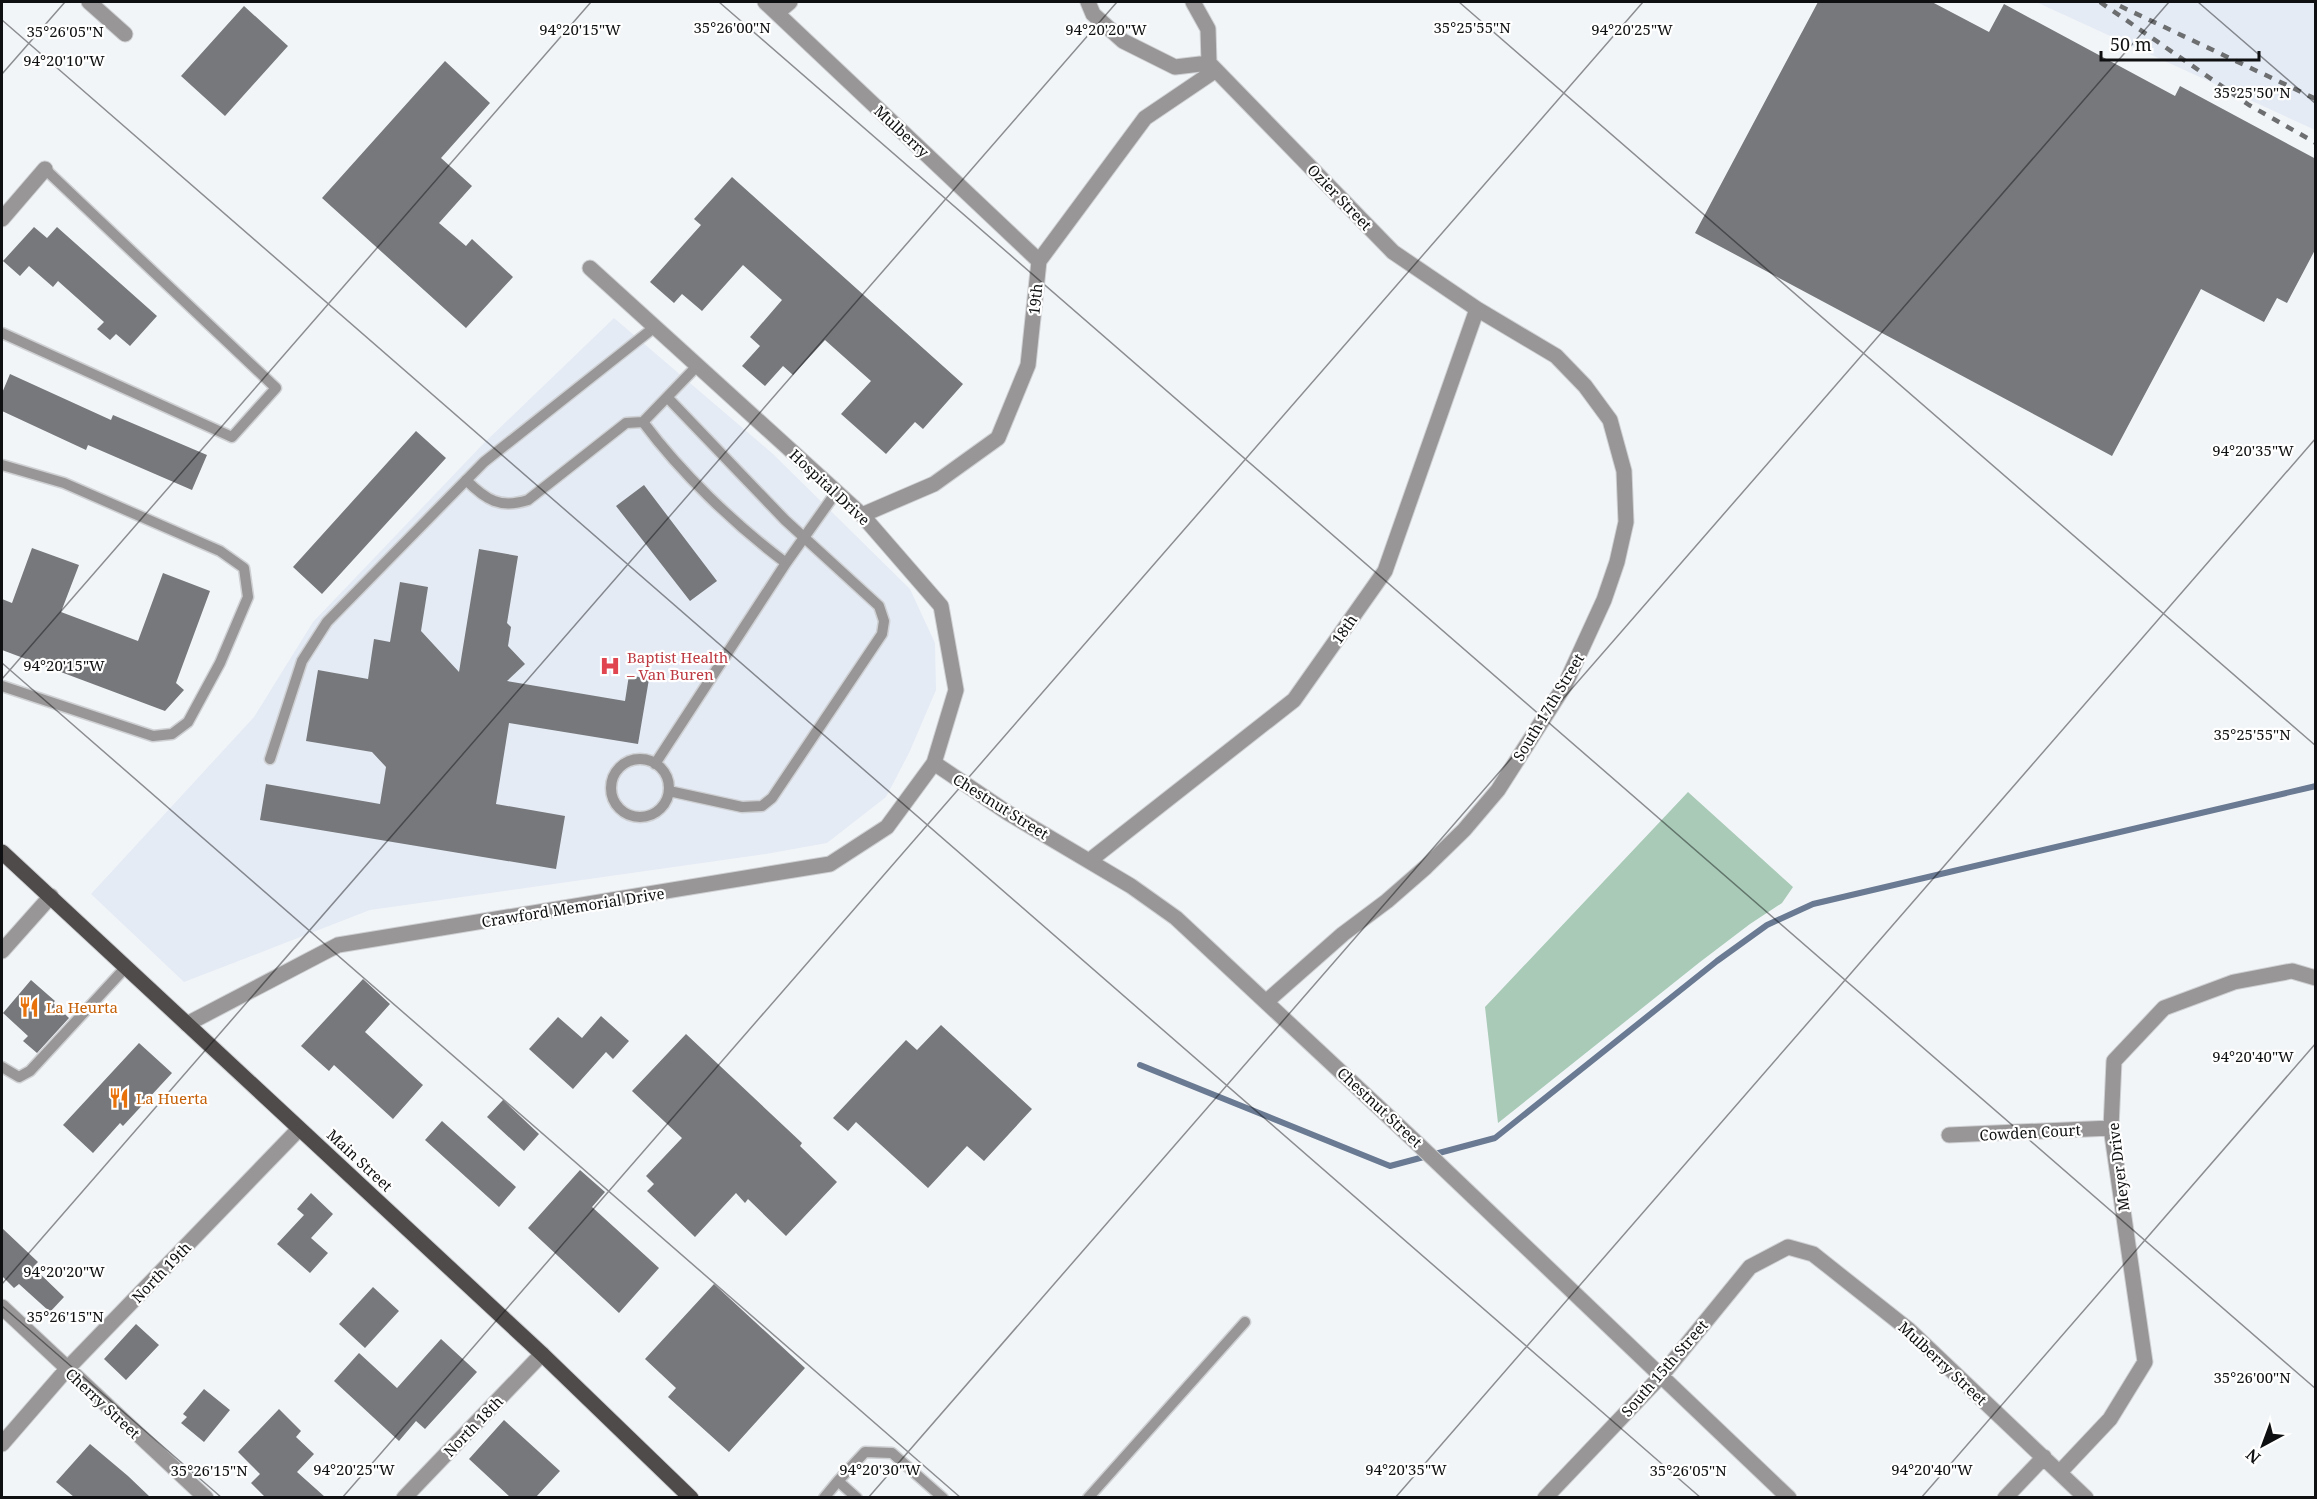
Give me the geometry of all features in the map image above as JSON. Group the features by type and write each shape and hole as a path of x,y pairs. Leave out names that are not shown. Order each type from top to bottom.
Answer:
{"main road":[{"name":"Main Street","path":"2,852 542,1354 691,1497"}],"street":[{"path":"89,2 125,34"},
{"name":"Mulberry","path":"765,2 1039,261"},
{"path":"777,13 790,2"},
{"path":"1088,2 1093,14 1123,40 1175,67 1213,67"},
{"path":"1192,2 1208,29 1213,67"},
{"path":"1039,261 1145,118 1213,67"},
{"name":"Ozier Street","path":"1213,67 1393,252 1476,309"},
{"path":"2,219 45,169"},
{"name":"19th","path":"862,515 934,484 998,438 1028,365 1039,261"},
{"name":"Hospital Drive","path":"590,268 862,515 941,606 956,690 934,763"},
{"name":"18th","path":"1089,861 1294,700 1379,580 1385,571 1476,309"},
{"name":"South 17th Street","path":"1266,1000 1426,867 1464,830 1498,790 1565,685 1604,600 1617,562 1626,522 1624,471 1610,420 1585,386 1556,356 1476,309"},
{"name":"Chestnut Street","path":"934,763 1008,813 1131,886 1176,918 1419,1144 1789,1497"},
{"name":"Crawford Memorial Drive","path":"187,1024 338,945 830,864 887,827 934,763"},
{"path":"2,951 51,896"},
{"name":"Meyer Drive","path":"2060,1472 2110,1419 2145,1362 2111,1128 2114,1061 2164,1008 2234,982 2292,971 2316,978"},
{"name":"Cowden Court","path":"1949,1136 2111,1128"},
{"name":"North 19th","path":"2,1444 67,1369 299,1129"},
{"name":"Mulberry Street","path":"1788,1247 1813,1254 1909,1330 2086,1497"},
{"name":"South 15th Street","path":"1545,1497 1661,1376 1750,1267 1788,1247"},
{"name":"Cherry Street","path":"2,1307 206,1497"},
{"name":"North 18th","path":"404,1497 542,1354"},
{"path":"2005,1497 2043,1457"}],"lane":[{"path":"2,333 232,437 276,388 45,169"},
{"path":"270,759 302,661 327,622 484,462 656,326"},
{"path":"466,480 483,497 494,502 515,504 528,500 626,423 643,422 698,365"},
{"path":"667,397 804,537 879,606 884,621 882,634 772,798 762,806 742,807 669,791"},
{"path":"643,422 667,454 759,543 786,562"},
{"path":"2,465 63,483 220,551 244,568 248,597 220,663 188,722 172,734 153,736 2,686"},
{"path":"655,764 786,562 837,491"},
{"path":"636,760 655,764 666,776 669,791 666,801 652,815 643,817 633,816 617,806 611,787 618,769 636,760"},
{"path":"2,1067 19,1077 30,1071 126,967"},
{"path":"1088,1497 1245,1322"},
{"path":"824,1497 865,1452 892,1453 943,1497"},
{"path":"838,1481 857,1497"}],"shaded area":[{"path":"2036,2 2315,2 2315,130"},
{"name":"Baptist Health – Van Buren","path":"614,318 773,454 910,589 935,643 936,690 909,753 886,797 827,843 766,854 370,910 184,982 91,894 254,717 313,622 484,443"}],"green space":[{"path":"1688,792 1793,887 1782,903 1700,962 1498,1123 1485,1007"}],"building":[{"path":"1818,2 1932,2 1989,32 2004,4 2175,96 2180,86 2316,159 2316,248 2287,303 2277,298 2264,322 2201,289 2112,456 1695,233"},
{"path":"244,6 288,46 225,116 181,76"},
{"path":"445,61 490,103 441,158 472,186 439,223 466,246 472,239 513,277 466,328 322,198"},
{"path":"732,177 963,384 923,429 915,422 886,454 841,414 871,381 825,340 793,375 783,366 765,386 742,366 760,346 750,337 782,300 743,265 702,311 682,294 674,303 650,282 701,225 694,219"},
{"path":"34,227 47,238 57,227 157,316 130,346 116,334 110,340 97,329 104,322 58,281 53,287 29,266 20,276 3,261"},
{"path":"10,374 111,420 113,415 207,455 192,490 88,445 86,450 2,411 2,393"},
{"path":"416,431 446,458 322,594 293,567"},
{"path":"644,485 717,581 690,601 616,506"},
{"path":"32,548 79,565 61,612 138,641 163,573 210,591 176,683 184,690 165,711 2,650 2,599 12,603"},
{"path":"479,549 518,556 507,623 511,627 508,646 525,664 507,681 625,701 629,675 649,679 638,744 509,723 496,804 565,816 556,869 260,820 266,784 380,804 386,767 372,752 306,741 318,670 368,679 374,639 390,642 400,582 428,587 421,631 459,672"},
{"path":"363,979 390,1004 365,1032 423,1085 393,1119 334,1065 329,1071 301,1046"},
{"path":"31,980 55,1001 53,1003 69,1018 37,1053 23,1041 28,1036 3,1013"},
{"path":"601,1016 629,1041 613,1059 606,1052 573,1089 529,1049 558,1017 582,1038"},
{"path":"941,1025 1032,1109 984,1161 967,1146 928,1188 856,1122 848,1131 833,1118 906,1040 917,1050"},
{"path":"686,1034 802,1143 800,1146 837,1182 786,1236 748,1199 745,1203 736,1193 695,1237 647,1191 654,1184 646,1176 682,1138 632,1091"},
{"name":"La Huerta","path":"139,1043 172,1073 123,1126 120,1123 93,1153 63,1125"},
{"path":"503,1100 539,1134 524,1151 487,1117"},
{"path":"442,1121 516,1187 499,1207 425,1140"},
{"path":"580,1170 605,1192 592,1207 659,1268 619,1313 528,1228"},
{"path":"311,1193 333,1214 311,1238 328,1253 310,1273 277,1244 304,1215 297,1209"},
{"path":"2,1228 38,1262 33,1267 64,1297 50,1312 19,1284 14,1288 2,1276"},
{"path":"714,1284 805,1368 729,1452 668,1397 676,1388 645,1359"},
{"path":"373,1287 399,1311 365,1348 339,1324"},
{"path":"136,1324 159,1345 126,1380 104,1359"},
{"path":"441,1339 477,1372 425,1429 416,1421 399,1441 334,1381 359,1353 397,1388"},
{"path":"204,1389 230,1410 204,1442 181,1423 187,1417 183,1414"},
{"path":"279,1409 301,1431 296,1437 314,1454 297,1472 325,1497 265,1497 251,1483 260,1474 238,1452"},
{"path":"504,1420 560,1471 536,1497 510,1497 469,1459"},
{"path":"90,1444 150,1497 74,1497 56,1482"}],"waterway":[{"path":"1140,1065 1390,1166 1495,1138 1717,961 1767,925 1813,904 2316,786"}],"railway":[{"path":"2100,2 2249,105 2316,143"},
{"path":"2120,6 2316,99"}],"place":[{"name":"Baptist Health – Van Buren","path":"610,666"},
{"name":"La Heurta","path":"29,1007"},
{"name":"La Huerta","path":"119,1098"}]}
